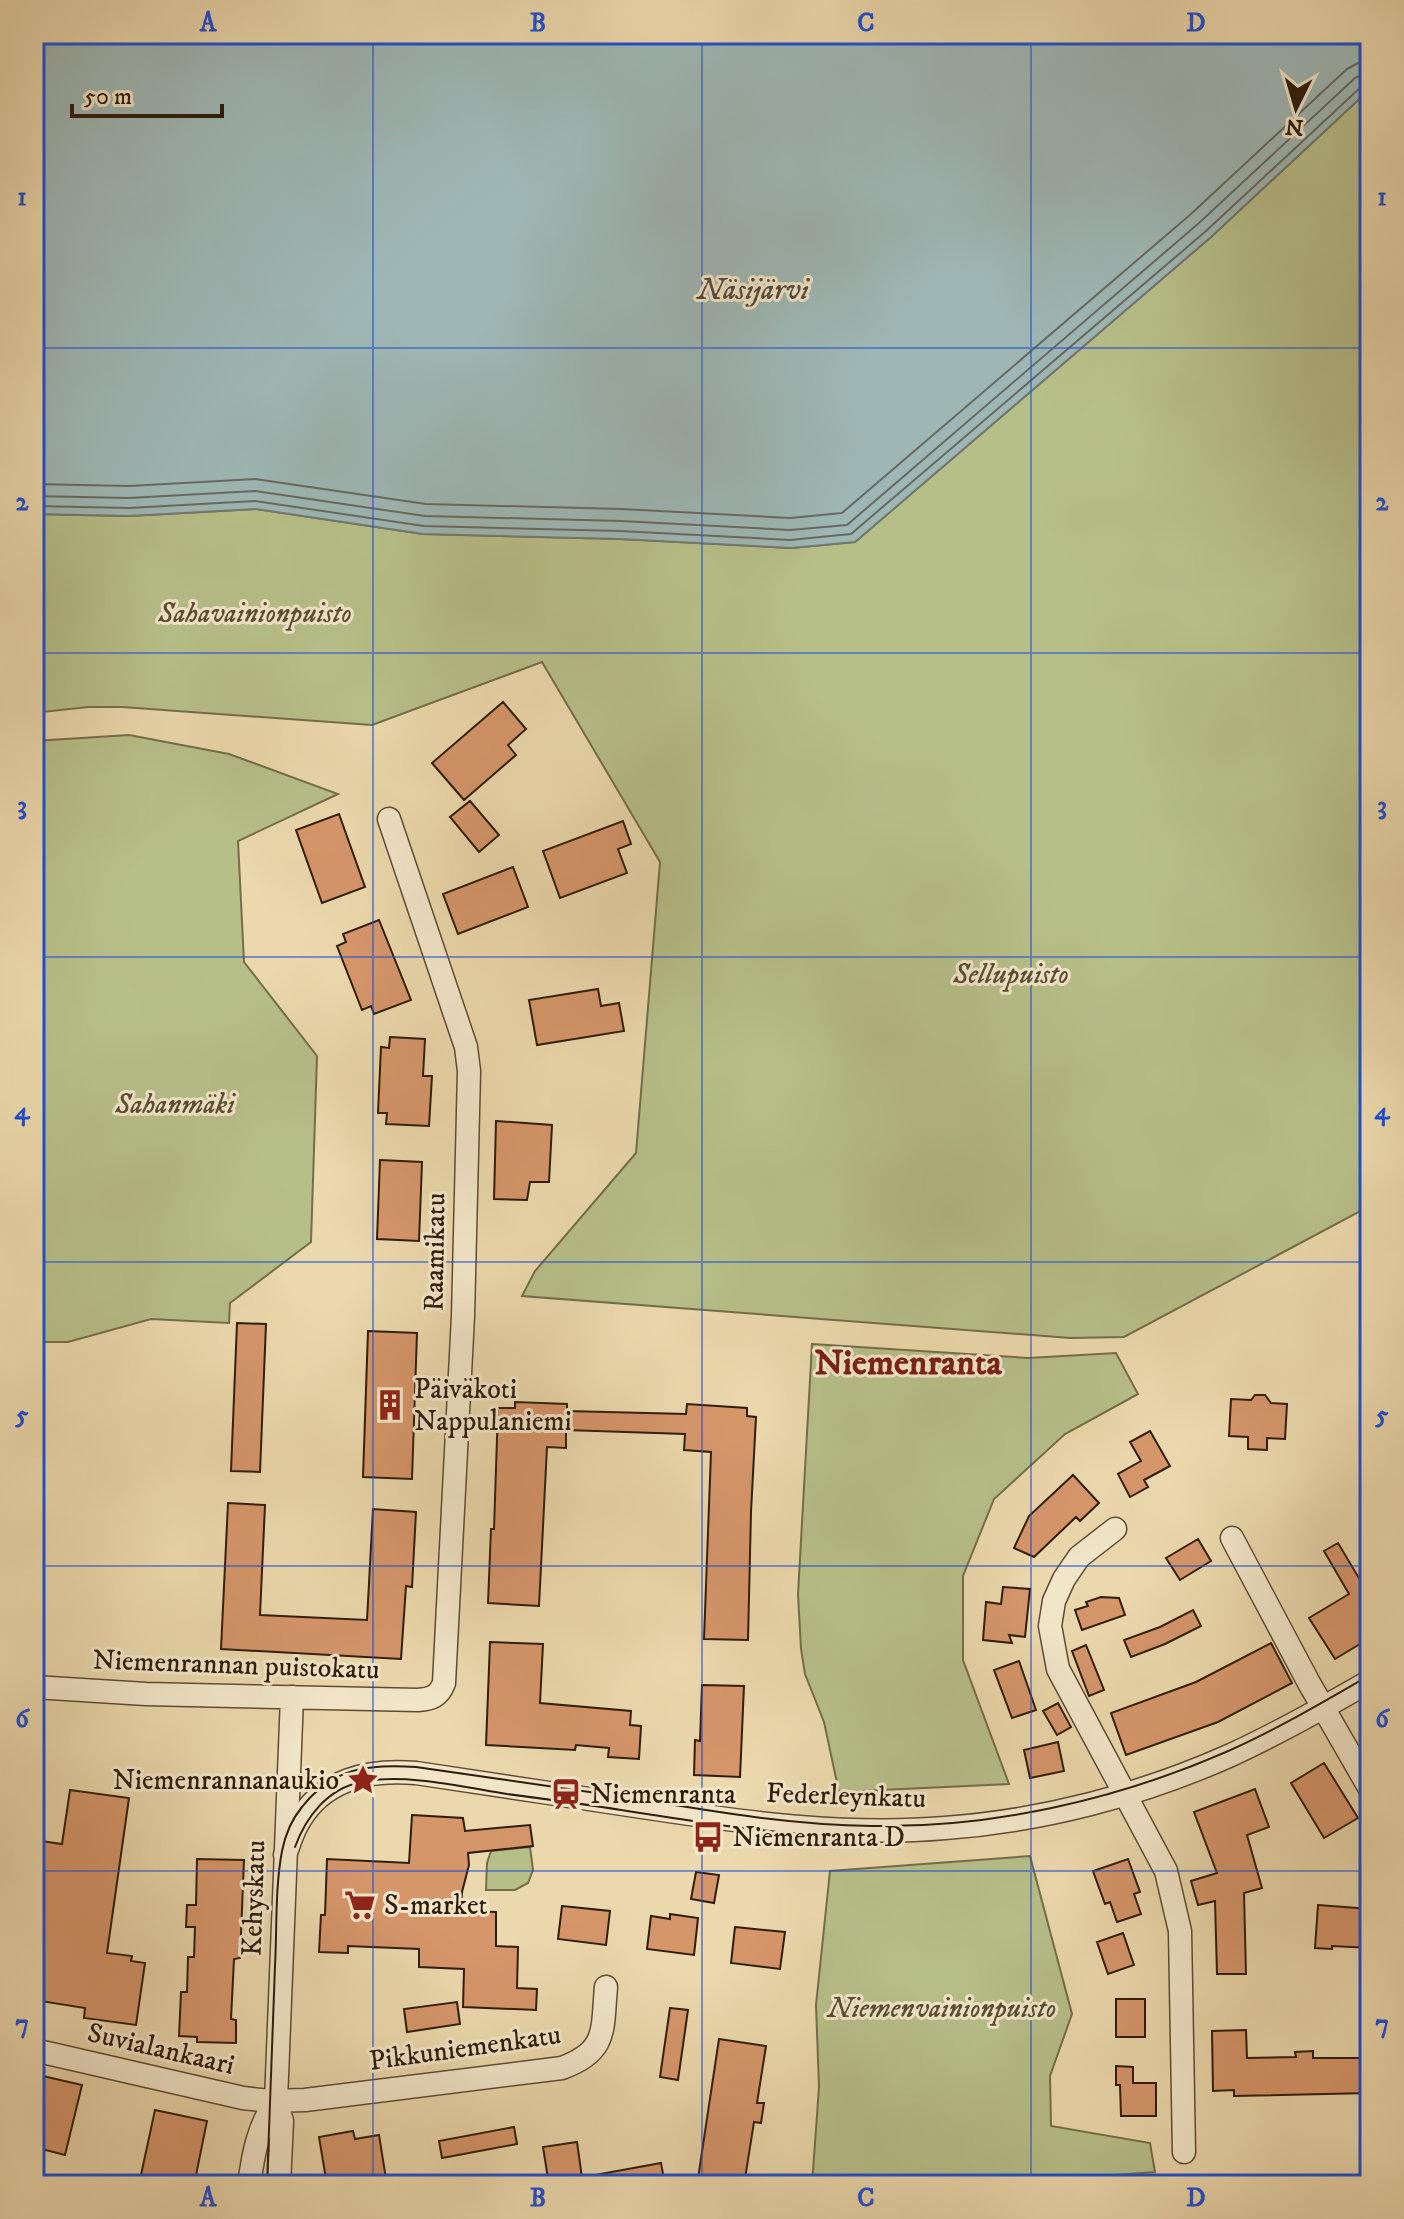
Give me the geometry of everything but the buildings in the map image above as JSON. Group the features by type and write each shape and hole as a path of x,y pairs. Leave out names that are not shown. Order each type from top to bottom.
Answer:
{"street":[{"name":"Raamikatu","path":"389,819 466,1047 469,1071 461,1364 444,1683 436,1696"},
{"path":"1115,1529 1079,1557 1064,1579 1054,1601 1050,1626 1058,1669 1166,1871 1180,1931 1184,2152"},
{"path":"1232,1538 1370,1789"},
{"name":"Federleynkatu","path":"285,1855 297,1824 327,1791 358,1776 383,1772 416,1773 743,1822 834,1830 960,1827 1005,1821 1126,1794 1229,1756 1370,1681"},
{"name":"Niemenrannan puistokatu","path":"34,1687 146,1694 418,1700 436,1696"},
{"name":"Kehyskatu","path":"279,2185 282,2121 276,2101 292,1697"},
{"name":"Pikkuniemenkatu","path":"276,2101 562,2068 581,2061 593,2051 602,2034 606,1987"},
{"name":"Suvialankaari","path":"34,2050 243,2098 276,2101"},
{"name":"Kehyskatu","path":"249,2185 263,2120 276,2101"}],"green space":[{"name":"Sellupuisto","path":"1370,89 1370,1206 1124,1337 1070,1338 522,1296 535,1271 636,1153 660,862 542,662 372,725 122,707 34,713 34,514 129,516 256,509 423,534 620,539 791,548 855,542 1211,237"},
{"name":"Sahanmäki","path":"129,735 229,754 338,794 238,841 244,962 317,1056 311,1242 230,1303 229,1323 151,1319 68,1342 34,1342 34,741"},
{"path":"812,1344 1028,1358 1116,1353 1138,1394 1065,1434 994,1499 963,1576 963,1660 1009,1784 839,1792 824,1722 805,1674 801,1649 798,1594"},
{"path":"530,1847 533,1870 528,1883 515,1890 486,1890 487,1863 491,1851"},
{"name":"Niemenvainionpuisto","path":"1030,1856 1072,2014 1050,2076 1051,2126 1150,2143 1155,2172 984,2185 812,2185 819,2087 816,2005 830,1871"}],"water":[{"name":"Näsijärvi","path":"34,34 1370,34 1370,89 1211,237 855,542 791,548 620,539 423,534 256,509 129,516 34,514"}],"tram line":[{"path":"267,2185 277,1894 282,1851 298,1812 326,1783 339,1776 383,1766 416,1767 784,1820 872,1826 962,1822 1053,1808 1184,1769 1263,1734 1370,1675"},
{"path":"295,1847 312,1815 338,1791 361,1782 396,1779 803,1834"}],"place":[{"name":"Päiväkoti Nappulaniemi","path":"390,1405"},
{"name":"Niemenrannanaukio","path":"363,1780"},
{"name":"Niemenranta","path":"566,1794"},
{"name":"Niemenranta D","path":"708,1837"},
{"name":"S-market","path":"360,1905"}],"district":[{"name":"Niemenranta","path":"908,1363"}],"park label":[{"name":"Sahavainionpuisto","path":"255,613"}]}
